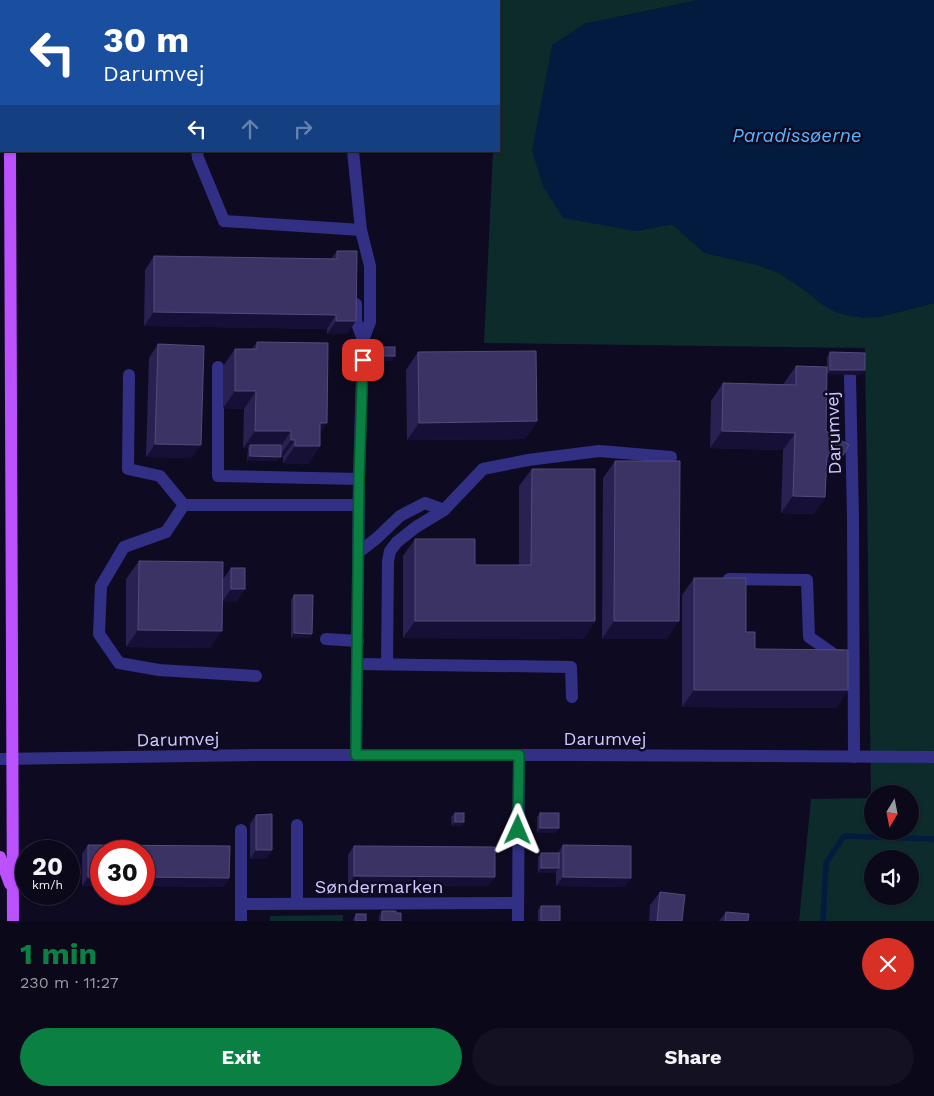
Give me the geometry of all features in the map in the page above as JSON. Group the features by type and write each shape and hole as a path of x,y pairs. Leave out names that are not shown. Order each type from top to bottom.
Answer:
{"main road":[{"path":"10,152 6,759 13,921"},
{"path":"0,751 6,759"},
{"path":"0,857 13,894"}],"street":[{"path":"197,152 224,221 361,230"},
{"path":"353,152 361,230 370,266 370,322 363,340 359,479 356,755"},
{"path":"356,265 361,230"},
{"path":"356,294 356,321 363,340"},
{"path":"218,367 218,476 359,479"},
{"path":"129,375 128,468 160,476 184,505"},
{"name":"Darumvej","path":"850,377 853,517 854,757"},
{"path":"387,664 388,561 390,551 397,542 416,527 444,510 483,469 528,460 599,451 671,458"},
{"path":"359,552 400,516 425,503 444,510"},
{"path":"184,505 359,504"},
{"path":"184,505 166,532 124,546 101,586 99,634 118,663 159,670 256,676"},
{"path":"717,579 807,580 809,637 835,655 854,656"},
{"path":"326,639 358,641"},
{"path":"358,664 571,667 572,697"},
{"name":"Darumvej","path":"6,759 255,755 934,757"},
{"path":"518,921 519,755"},
{"path":"297,825 297,904"},
{"path":"241,830 241,921"},
{"name":"Søndermarken","path":"241,904 518,903"}],"green space":[{"path":"500,0 699,0 584,24 635,231 672,224 705,253 758,265 779,273 823,305 879,317 934,303 934,921 799,921 811,799 864,798 864,840 919,840 919,785 871,785 865,348 484,343 493,152 500,152"},
{"path":"343,915 343,921 270,921 270,916"}],"water":[{"name":"Paradissøerne","path":"699,0 934,0 934,303 879,317 864,318 850,316 837,313 823,305 779,273 758,265 705,253 672,224 635,231 563,218 543,186 532,151 552,45 584,24"}],"building":[{"path":"337,251 357,251 356,321 336,321 336,315 154,312 154,256 337,259"},
{"path":"257,342 328,343 327,423 320,423 320,446 295,446 295,440 291,440 291,431 255,431 256,391 235,391 235,349 257,349"},
{"path":"158,344 204,346 201,445 155,444"},
{"path":"378,347 395,347 395,356 378,356"},
{"path":"536,351 537,421 419,423 418,352"},
{"path":"830,352 865,353 865,370 830,370"},
{"path":"796,366 827,367 826,431 849,445 842,457 827,456 825,497 793,496 795,433 722,431 723,383 796,385"},
{"path":"250,445 281,445 281,457 250,456"},
{"path":"615,461 680,461 679,621 614,621"},
{"path":"532,469 595,469 595,621 415,621 415,539 475,539 475,565 531,565"},
{"path":"139,561 223,562 222,631 138,630"},
{"path":"231,568 245,568 245,589 231,589"},
{"path":"694,578 746,578 746,632 755,632 755,649 848,650 848,690 694,690"},
{"path":"294,595 313,595 312,634 294,633"},
{"path":"455,813 464,813 464,822 455,822"},
{"path":"540,813 559,813 559,828 540,828"},
{"path":"272,814 272,850 256,850 256,815"},
{"path":"88,845 90,845 90,877 88,877"},
{"path":"155,845 230,846 229,878 155,877"},
{"path":"563,845 631,846 631,878 563,877"},
{"path":"354,846 495,847 495,877 354,876"},
{"path":"541,853 559,853 559,868 541,868"},
{"path":"660,892 685,895 682,921 657,921"},
{"path":"541,906 560,906 560,921 541,921"},
{"path":"382,911 401,913 401,921 382,921"},
{"path":"726,912 749,914 748,921 725,921"},
{"path":"356,914 366,914 366,921 356,921"}],"waterway":[{"path":"823,921 826,863 844,836 934,839"}],"route":[{"path":"363,360 359,479 356,755 519,755 518,830"}]}
